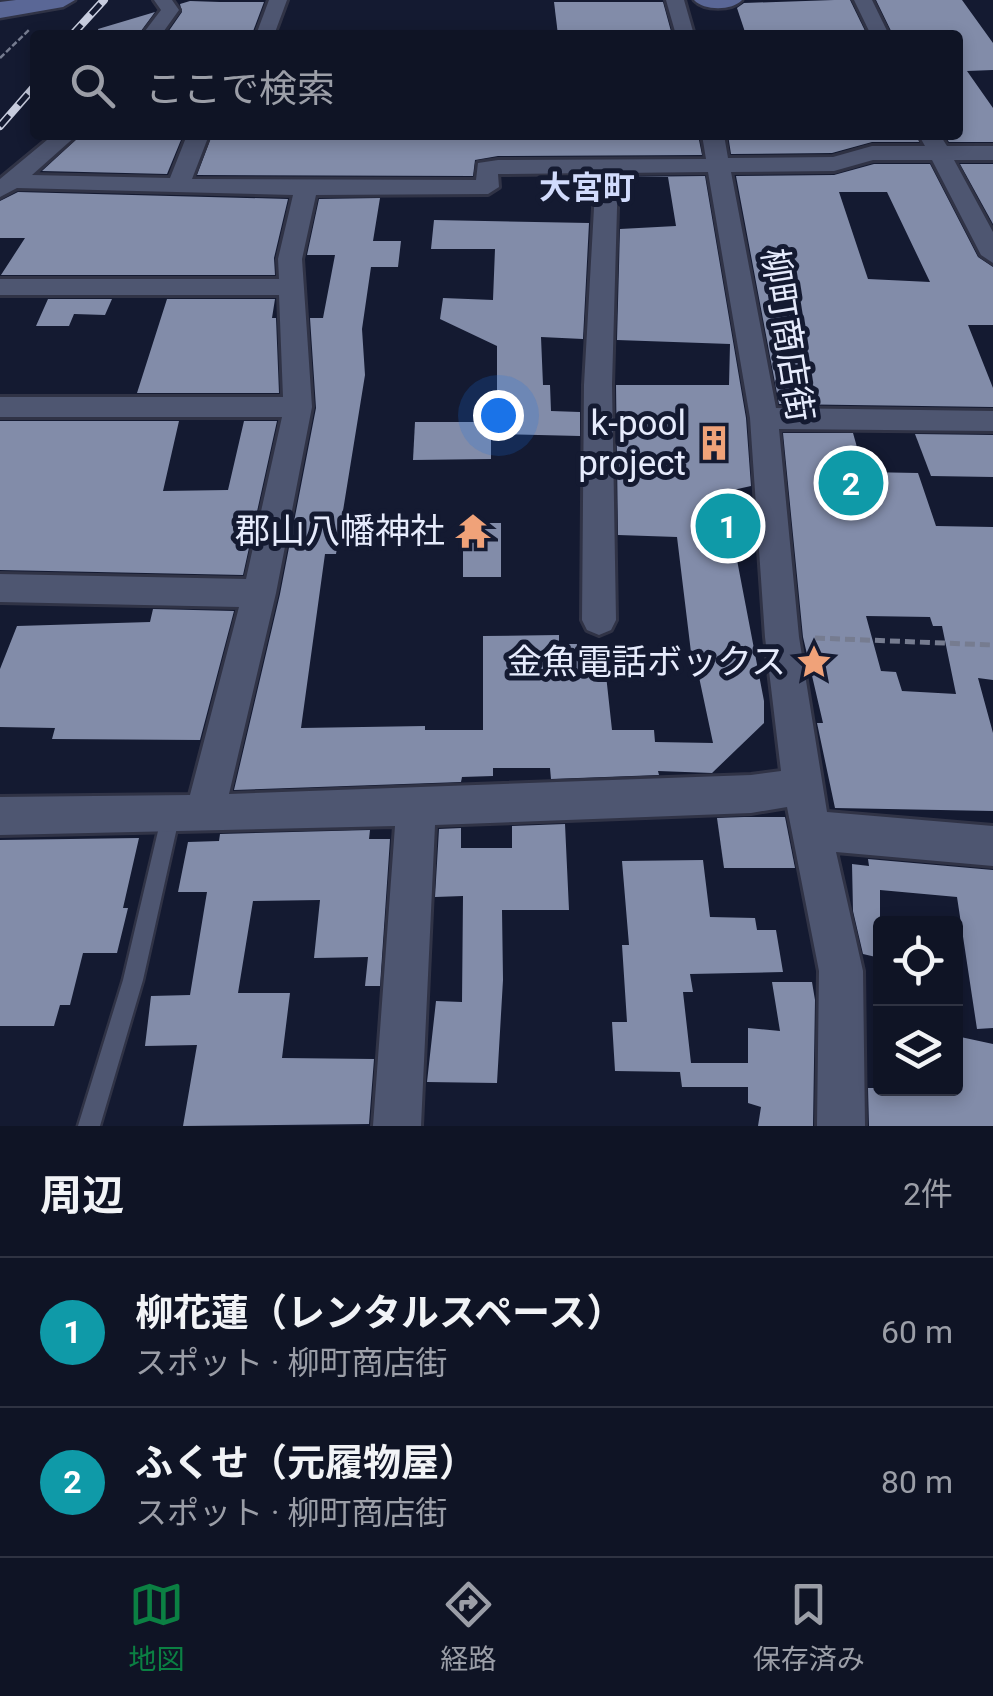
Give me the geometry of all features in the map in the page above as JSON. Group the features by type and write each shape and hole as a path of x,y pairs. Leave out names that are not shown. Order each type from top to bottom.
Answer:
{"main road":[{"path":"0,10 63,0"},
{"path":"706,0 730,0"}],"street":[{"path":"154,30 170,10 163,0"},
{"path":"266,30 278,0"},
{"path":"675,0 684,30"},
{"path":"863,0 878,30"},
{"path":"5,186 60,140"},
{"path":"178,186 196,140"},
{"path":"5,186 488,187 486,168 607,166 717,150 834,164 872,153 934,144 993,153"},
{"path":"934,144 993,255"},
{"name":"柳町商店街","path":"717,150 764,418 782,637 802,786 841,971 841,1126"},
{"path":"599,620 598,440 607,166"},
{"path":"188,814 259,593 298,408 290,258 306,188"},
{"path":"0,287 292,287"},
{"path":"0,406 298,408"},
{"path":"764,418 993,421"},
{"path":"0,588 259,593"},
{"path":"0,816 416,807 751,794 802,786"},
{"path":"397,1126 416,807"},
{"path":"814,830 993,846"}],"lane":[{"path":"89,1126 188,814"}],"path":[{"path":"0,58 30,28 30,6"},
{"path":"782,637 993,646"}],"building":[{"path":"850,0 865,30 744,30 737,8 744,3"},
{"path":"876,0 962,0 993,43 993,70 967,71 993,108 993,142 948,140 963,140 963,30 891,30"},
{"path":"264,2 254,30 169,30 182,12 180,4"},
{"path":"554,2 663,2 671,30 557,30"},
{"path":"155,12 142,30 98,29"},
{"path":"76,140 181,140 167,174 42,171"},
{"path":"210,140 699,140 702,155 498,156 475,160 473,176 197,175"},
{"path":"729,140 919,140 872,142 832,153 731,154"},
{"path":"874,164 930,164 978,257 993,267 993,325 968,325 993,388 993,407 779,404 736,176 834,175","holes":["839,192 887,192 930,282 868,279"]},
{"path":"960,164 993,164 993,224"},
{"path":"705,176 746,418 751,486 724,492 764,701 764,723 712,773 658,771 659,775 551,779 550,768 493,768 493,776 462,777 461,782 234,790 280,594 316,408 310,318 323,318 335,255 307,255 319,199 380,198 373,241 401,241 398,267 371,267 362,329 365,375 336,554 325,554 301,728 425,726 425,730 483,730 483,636 559,635 559,644 577,644 580,675 606,675 612,730 654,730 655,742 713,743 699,677 694,677 677,537 618,535 616,385 729,385 730,344 617,340 620,229 676,226 668,177 622,177"},
{"path":"18,192 288,199 274,258 275,275 1,275 25,238 0,238 0,201"},
{"path":"434,220 589,223 583,339 541,337 543,385 550,385 551,411 580,412 580,436 497,434 497,346 440,319 443,298 493,300 495,249 431,249"},
{"path":"48,299 112,299 105,315 74,314 69,326 36,326"},
{"path":"167,299 275,299 272,318 276,318 279,393 137,393"},
{"path":"0,421 179,421 163,491 228,490 244,421 277,421 243,575 0,570"},
{"path":"415,422 491,422 491,459 413,460"},
{"path":"783,433 853,433 864,472 918,473 936,526 993,527 993,680 978,678 993,733 993,811 835,808 817,723 823,723 803,637","holes":["866,616 930,617 933,626 942,626 956,694 902,691 896,672 881,671"]},
{"path":"915,434 993,435 993,477 931,476"},
{"path":"463,523 501,523 501,577 463,577"},
{"path":"153,609 234,611 200,740 52,739 55,728 0,727 0,669 17,626 150,622"},
{"path":"785,817 795,868 724,868 717,818"},
{"path":"565,824 569,910 502,910 503,980 497,1083 427,1082 436,1001 462,1002 463,896 435,897 439,829 461,828 461,848 512,848 512,826"},
{"path":"370,830 369,839 390,839 380,986 365,986 368,957 314,958 320,900 253,901 238,993 290,993 282,1058 374,1059 369,1124 183,1126 197,1045 145,1046 151,996 190,995 207,892 178,892 188,842 219,841 220,834"},
{"path":"139,838 117,953 83,953 70,1005 60,1005 54,1026 0,1026 0,840"},
{"path":"868,859 993,870 993,1028 977,1029 963,916 957,897 880,890 880,916 873,916 873,956 863,954 853,911 852,864 869,866"},
{"path":"703,860 710,917 755,918 757,930 776,930 783,972 690,974 693,992 683,992 691,1063 748,1063 748,1028 780,1031 772,982 812,982 813,1126 758,1126 761,1107 748,1103 748,1087 682,1087 680,1072 615,1071 612,1022 627,1022 622,945 629,945 622,861"},
{"path":"963,1038 993,1044 993,1126 869,1126 868,1088 873,1088 873,1096 963,1096"}],"railway":[{"path":"77,30 104,0"},
{"path":"0,126 30,92"}],"place":[{"name":"k-pool project","path":"714,443"},
{"name":"ふくせ（元履物屋）","path":"851,483"},
{"name":"柳花蓮（レンタルスペース）","path":"728,526"},
{"name":"郡山八幡神社","path":"473,531"},
{"name":"金魚電話ボックス","path":"814,662"}],"district":[{"name":"大宮町","path":"587,188"}]}
